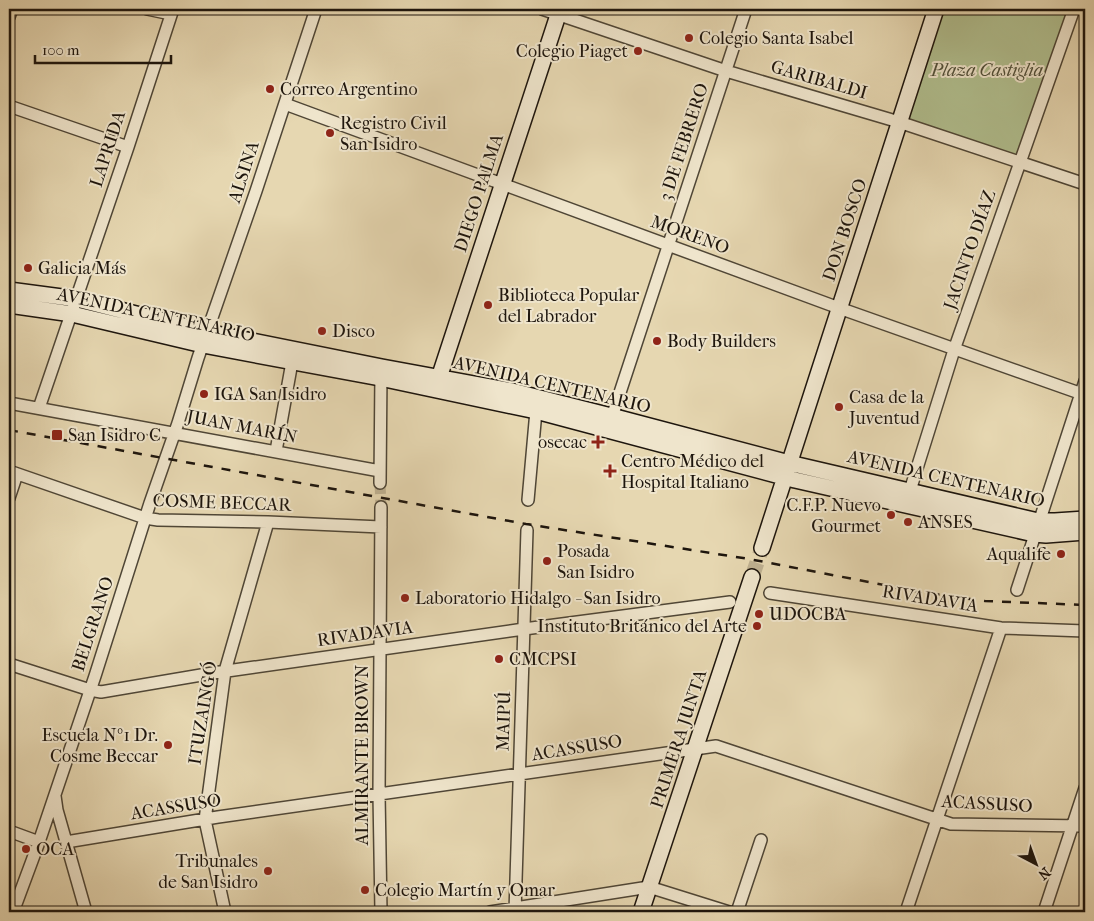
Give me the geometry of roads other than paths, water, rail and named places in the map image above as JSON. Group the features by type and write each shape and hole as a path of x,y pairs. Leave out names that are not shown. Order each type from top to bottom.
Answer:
{"main road":[{"name":"DON BOSCO","path":"787,470 936,9"},
{"name":"DIEGO PALMA","path":"436,383 559,11"},
{"name":"AVENIDA CENTENARIO","path":"9,290 205,338 436,383 512,391 610,423 787,470 1036,528 1046,535 1085,532"},
{"name":"AVENIDA CENTENARIO","path":"9,305 74,307"},
{"name":"AVENIDA CENTENARIO","path":"205,338 292,362 381,373"},
{"name":"AVENIDA CENTENARIO","path":"436,383 536,410 610,423"},
{"path":"762,548 787,470"},
{"name":"AVENIDA CENTENARIO","path":"1036,528 1085,519"},
{"name":"PRIMERA JUNTA","path":"641,912 752,577"}],"street":[{"path":"9,17 12,9"},
{"path":"148,9 172,11"},
{"name":"ALSINA","path":"205,338 316,9"},
{"name":"GARIBALDI","path":"542,9 559,11 726,71 899,122 1085,184"},
{"name":"3 DE FEBRERO","path":"610,423 746,9"},
{"name":"JACINTO DÍAZ","path":"908,497 954,350 1074,9"},
{"path":"1079,9 1085,11"},
{"name":"LAPRIDA","path":"39,408 172,11"},
{"name":"MORENO","path":"285,104 954,350 1083,394"},
{"path":"9,106 128,147"},
{"name":"BELGRANO","path":"13,912 55,795 205,338"},
{"path":"276,451 292,362"},
{"path":"380,483 381,373"},
{"path":"1017,590 1036,528 1083,394 1085,381"},
{"name":"JUAN MARÍN","path":"9,403 380,470"},
{"path":"528,500 536,410"},
{"path":"9,498 13,472"},
{"name":"COSME BECCAR","path":"13,472 146,518 158,520 381,527"},
{"name":"ALMIRANTE BROWN","path":"381,507 379,794 381,912"},
{"name":"ITUZAINGÓ","path":"225,912 205,820 225,671 268,522"},
{"name":"MAIPÚ","path":"516,910 527,530"},
{"name":"RIVADAVIA","path":"770,593 1002,628 1085,631"},
{"name":"RIVADAVIA","path":"9,664 101,692 225,671 730,602"},
{"path":"906,912 1002,628"},
{"name":"ACASSUSO","path":"66,842 379,794 716,746 951,824 1085,826"},
{"path":"1044,912 1085,788"},
{"path":"55,795 86,912"},
{"path":"9,831 39,842"},
{"path":"737,912 761,840"},
{"path":"490,912 516,910 649,887 729,912"}],"tunnel":[{"path":"380,483 381,507"},
{"path":"752,577 762,548"}],"railway":[{"path":"9,430 526,524 749,559 926,593 985,601 1085,605"}],"place":[{"name":"Colegio Santa Isabel","path":"689,38"},
{"name":"Colegio Piaget","path":"638,51"},
{"name":"Correo Argentino","path":"270,89"},
{"name":"Registro Civil San Isidro","path":"330,133"},
{"name":"Galicia Más","path":"28,268"},
{"name":"Biblioteca Popular del Labrador","path":"488,305"},
{"name":"Disco","path":"322,331"},
{"name":"Body Builders","path":"657,341"},
{"name":"IGA San Isidro","path":"204,394"},
{"name":"Casa de la Juventud","path":"839,407"},
{"name":"San Isidro C","path":"57,435"},
{"name":"osecac","path":"598,442"},
{"name":"Centro Médico del Hospital Italiano","path":"610,471"},
{"name":"C.F.P. Nuevo Gourmet","path":"891,515"},
{"name":"ANSES","path":"908,522"},
{"name":"Aqualife","path":"1061,554"},
{"name":"Posada San Isidro","path":"547,561"},
{"name":"Laboratorio Hidalgo - San Isidro","path":"405,598"},
{"name":"UDOCBA","path":"759,614"},
{"name":"Instituto Británico del Arte","path":"757,626"},
{"name":"CMCPSI","path":"499,659"},
{"name":"Escuela Nº1 Dr. Cosme Beccar","path":"168,745"},
{"name":"OCA","path":"26,849"},
{"name":"Tribunales de San Isidro","path":"268,871"},
{"name":"Colegio Martín y Omar","path":"365,890"}],"park label":[{"name":"Plaza Castiglia","path":"987,70"}]}
